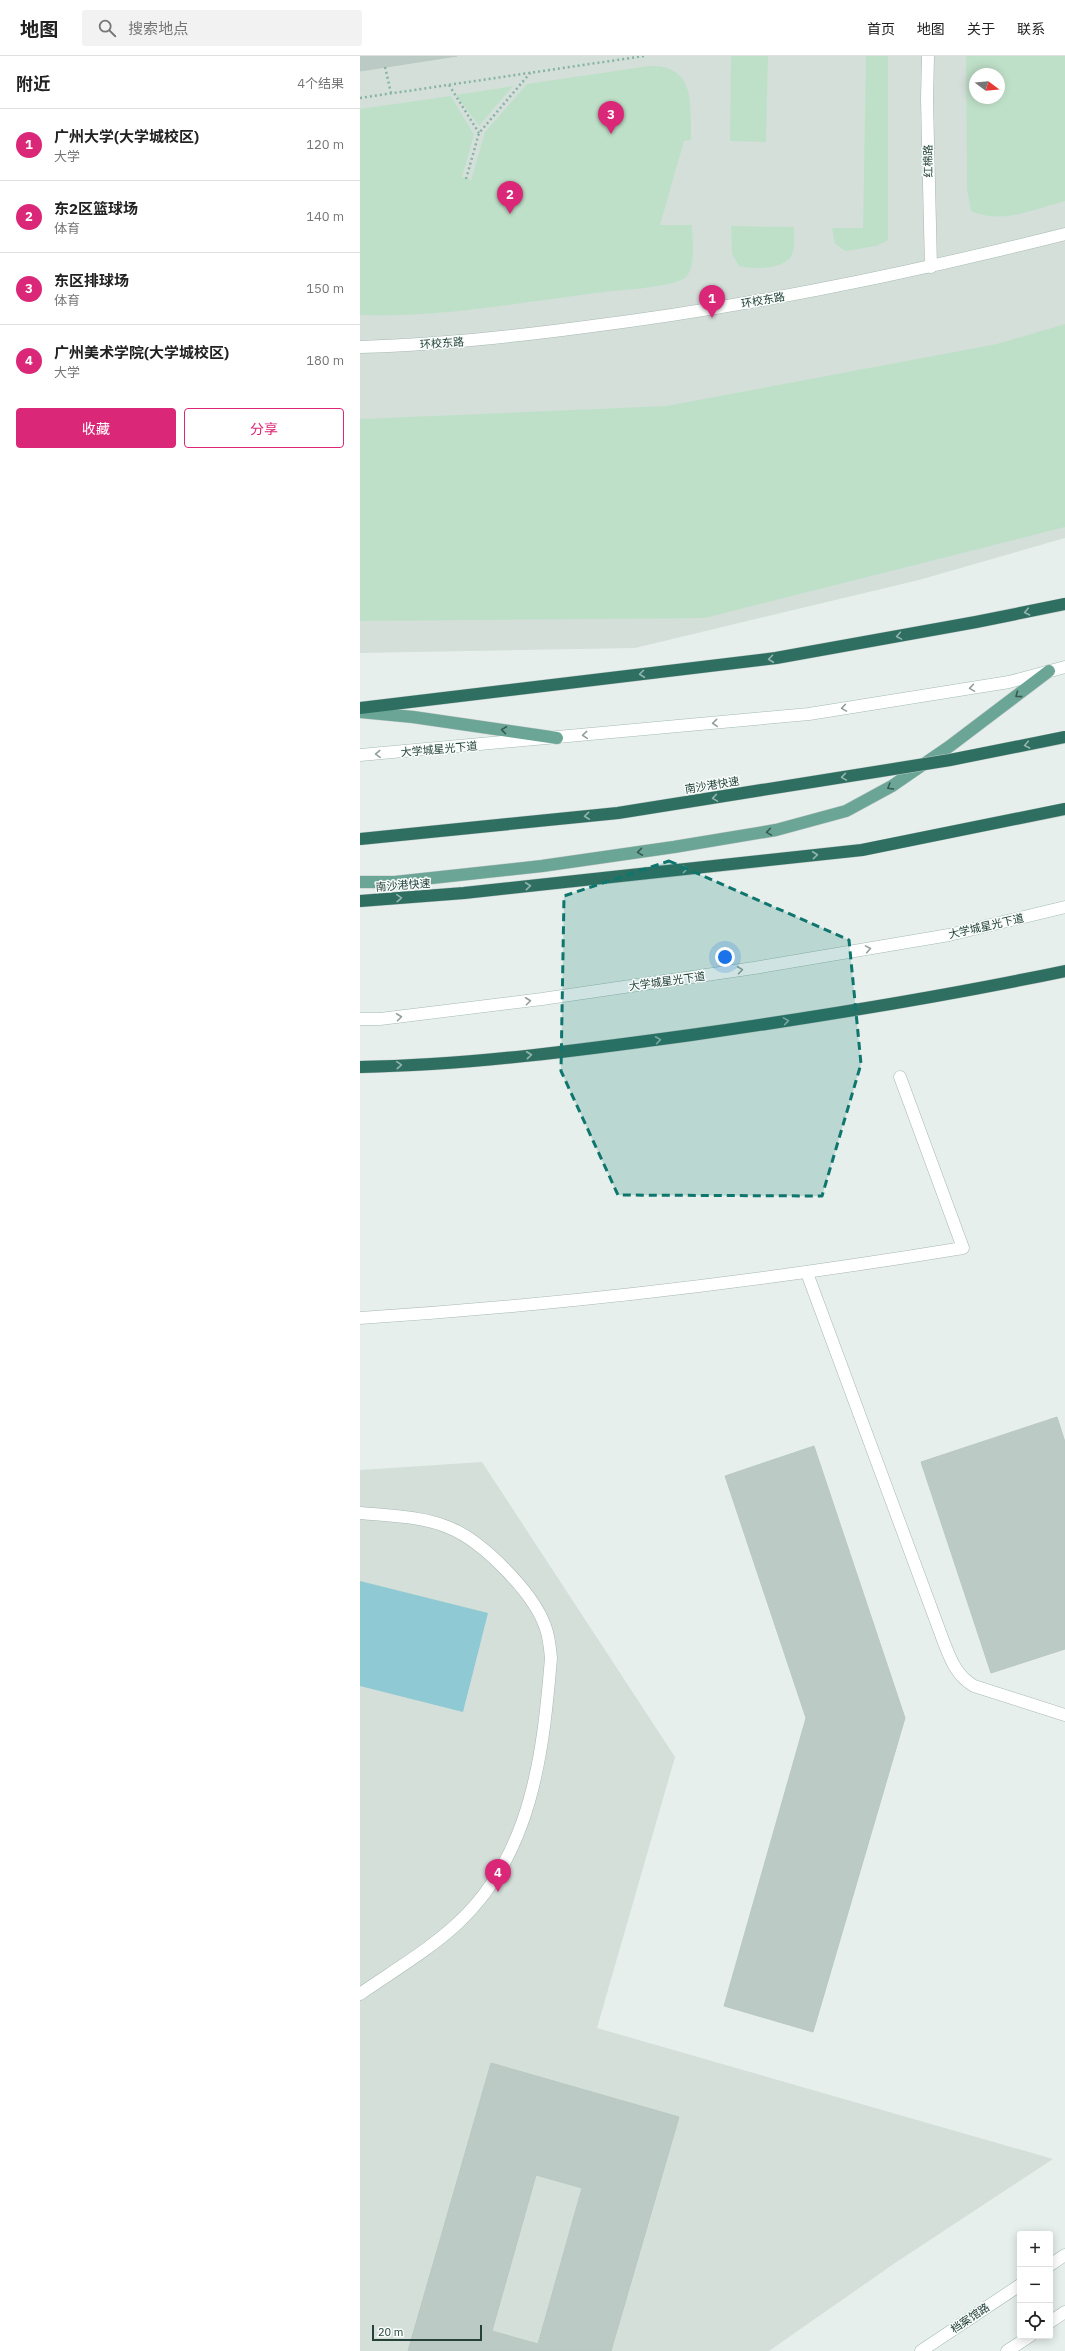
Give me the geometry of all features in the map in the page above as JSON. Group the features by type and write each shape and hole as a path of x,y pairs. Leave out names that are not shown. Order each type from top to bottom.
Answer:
{"highway":[{"path":"360,708 776,658 976,622 1065,604"},
{"name":"南沙港快速","path":"360,839 618,813 950,760 1065,737"},
{"name":"南沙港快速","path":"360,901 464,893 862,850 1065,809"},
{"path":"360,1066 487,1059 612,1046 923,1000 1065,971"}],"main road":[{"name":"红棉路","path":"928,56 927,116 931,267"},
{"name":"环校东路","path":"360,347 402,346 493,339 638,321 759,301 931,267 1065,234"},
{"name":"大学城星光下道","path":"360,755 809,714 1009,682 1065,667"},
{"path":"360,882 395,882 542,866 776,830 846,811 892,786 931,759 1049,671"},
{"path":"360,712 413,717 557,738"},
{"name":"大学城星光下道","path":"360,1019 380,1019 542,999 754,968 949,935 1065,907"},
{"path":"360,1318 552,1303 807,1273 963,1248 900,1077"},
{"path":"807,1273 943,1640 959,1674 974,1686 1065,1715"},
{"path":"360,1513 437,1523 463,1534 477,1542 502,1567 539,1612 549,1641 551,1658 536,1779 523,1825 506,1861 492,1885 458,1924 360,1994"},
{"path":"1053,2263 1065,2255"},
{"name":"档案馆路","path":"927,2349 1017,2287"},
{"path":"1053,2320 1065,2312"},
{"path":"1007,2351 1025,2339"}],"path":[{"path":"360,98 644,56"},
{"path":"385,67 391,93"},
{"path":"466,178 479,133 531,72"},
{"path":"449,85 479,133"}],"highlighted area":[{"path":"669,861 849,940 861,1064 822,1196 618,1195 561,1071 564,896"}],"shaded area":[{"path":"360,56 1065,56 1065,538 919,580 635,648 360,653"},
{"path":"482,1462 675,1757 597,2028 1053,2159 895,2263 769,2351 360,2351 360,1470"}],"green space":[{"path":"731,56 768,56 766,142 730,141"},
{"path":"866,56 888,56 888,240 876,246 846,251 835,244 832,228 863,228"},
{"path":"966,56 1065,56 1065,201 1006,216 982,215 971,211 967,189"},
{"path":"649,66 665,67 676,72 683,80 688,90 691,114 691,140 684,141 660,225 692,225 692,260 689,273 685,278 668,284 656,286 478,309 420,314 360,315 360,109 451,96 474,135 462,177 471,180 485,132 527,84"},
{"path":"513,86 479,126 456,95"},
{"path":"731,226 794,227 792,255 786,262 766,268 739,266 732,254"},
{"path":"1065,324 1065,527 705,618 360,621 360,419 666,406 997,344"}],"water":[{"path":"360,1581 488,1613 463,1712 360,1686"}],"building":[{"path":"360,56 457,56 360,71"},
{"path":"1057,1417 1065,1442 1065,1649 991,1673 921,1462"},
{"path":"814,1446 905,1718 813,2032 724,2006 806,1718 725,1476"},
{"path":"491,2063 679,2117 611,2351 408,2351","holes":["536,2175 582,2188 538,2344 492,2331"]}],"place":[{"name":"东区排球场","path":"611,134"},
{"name":"东2区篮球场","path":"510,214"},
{"name":"广州大学(大学城校区)","path":"712,318"},
{"name":"广州美术学院(大学城校区)","path":"498,1892"}]}
